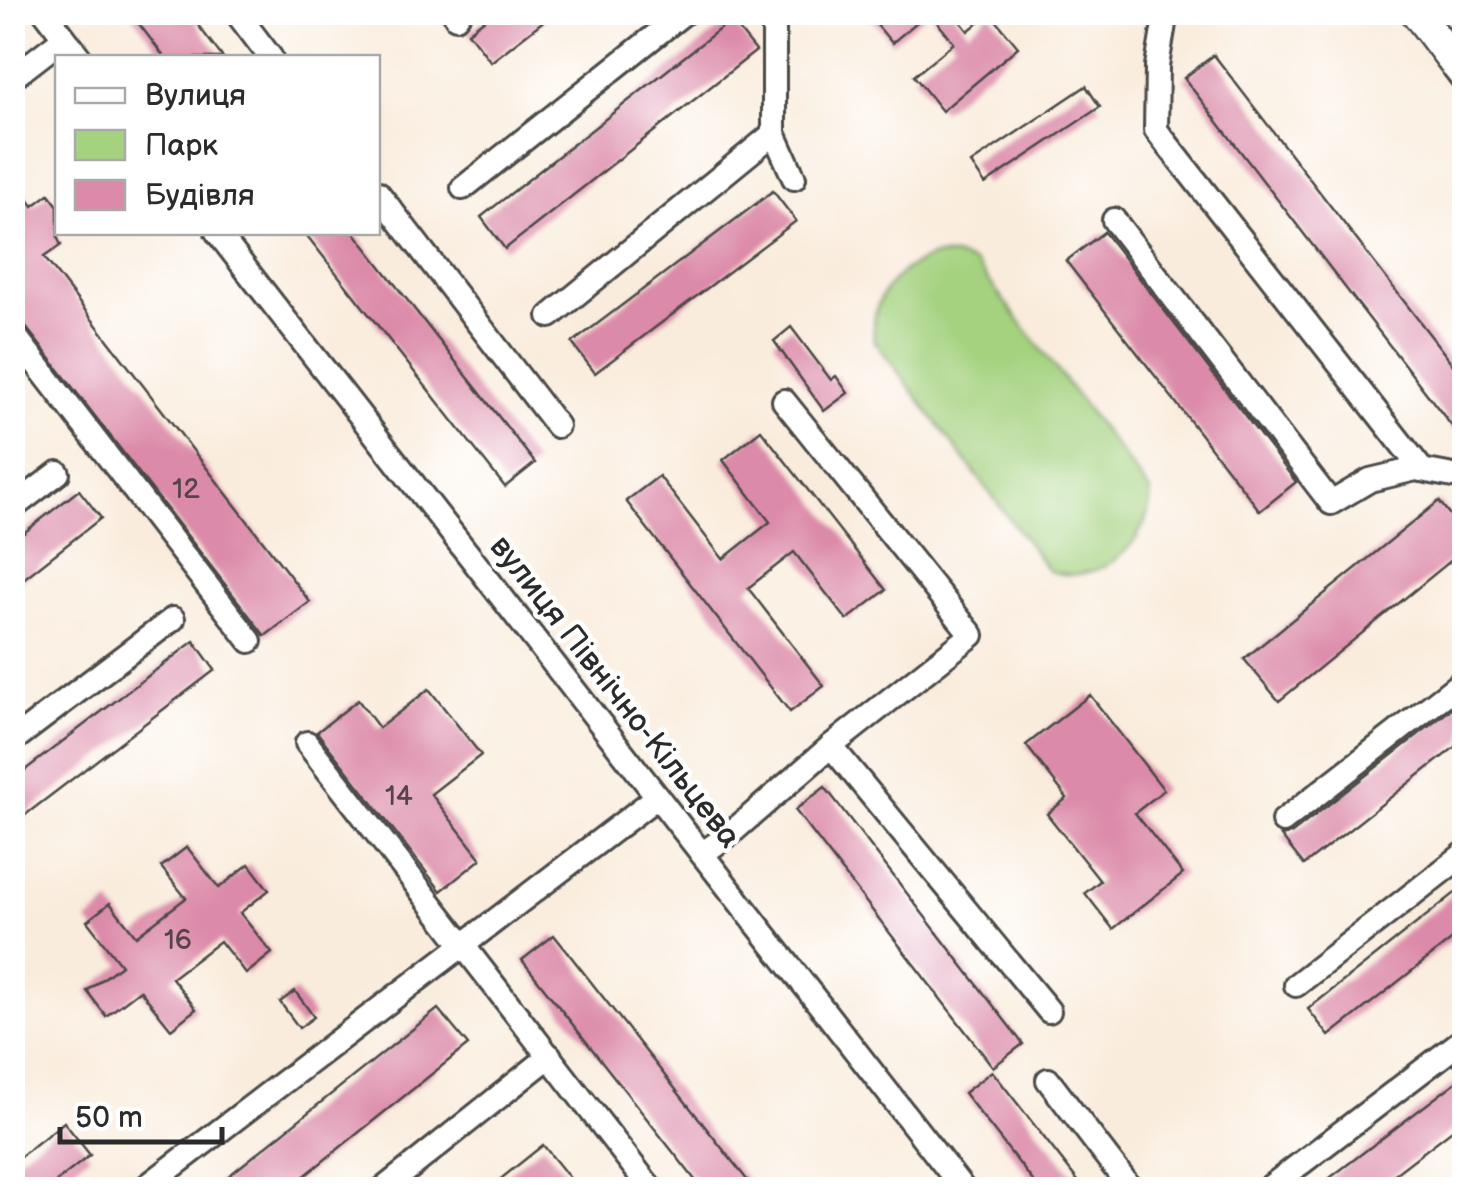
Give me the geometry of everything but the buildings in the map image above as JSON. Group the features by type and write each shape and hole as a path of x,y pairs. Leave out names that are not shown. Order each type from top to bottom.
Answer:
{"main road":[{"path":"1416,12 1464,75"}],"street":[{"path":"45,12 78,55"},
{"path":"236,12 269,55"},
{"path":"463,188 685,12"},
{"path":"774,12 774,133 794,178"},
{"path":"1166,12 1157,66 1156,130 1422,470"},
{"path":"12,78 64,38"},
{"path":"550,316 774,133"},
{"path":"380,196 557,426"},
{"path":"1114,220 1331,503 1370,480 1422,470 1464,478"},
{"name":"вулиця Північно-Кільцева","path":"227,236 964,1190"},
{"path":"12,332 250,641"},
{"path":"702,854 972,635 784,401"},
{"path":"12,508 58,473"},
{"path":"12,740 173,619"},
{"path":"1283,822 1464,680"},
{"path":"307,743 652,1190"},
{"path":"831,746 1049,1011"},
{"path":"142,1190 657,796"},
{"path":"1296,985 1464,854"},
{"path":"1266,1190 1464,1039"},
{"path":"382,1190 550,1056"},
{"path":"1048,1080 1132,1190"}],"green space":[{"path":"1430,13 1464,13 1464,57"},
{"path":"935,256 954,256 975,263 1151,493 1141,529 1118,557 1103,567 1086,573 1049,571 874,340 876,311 888,287 908,269"}]}
